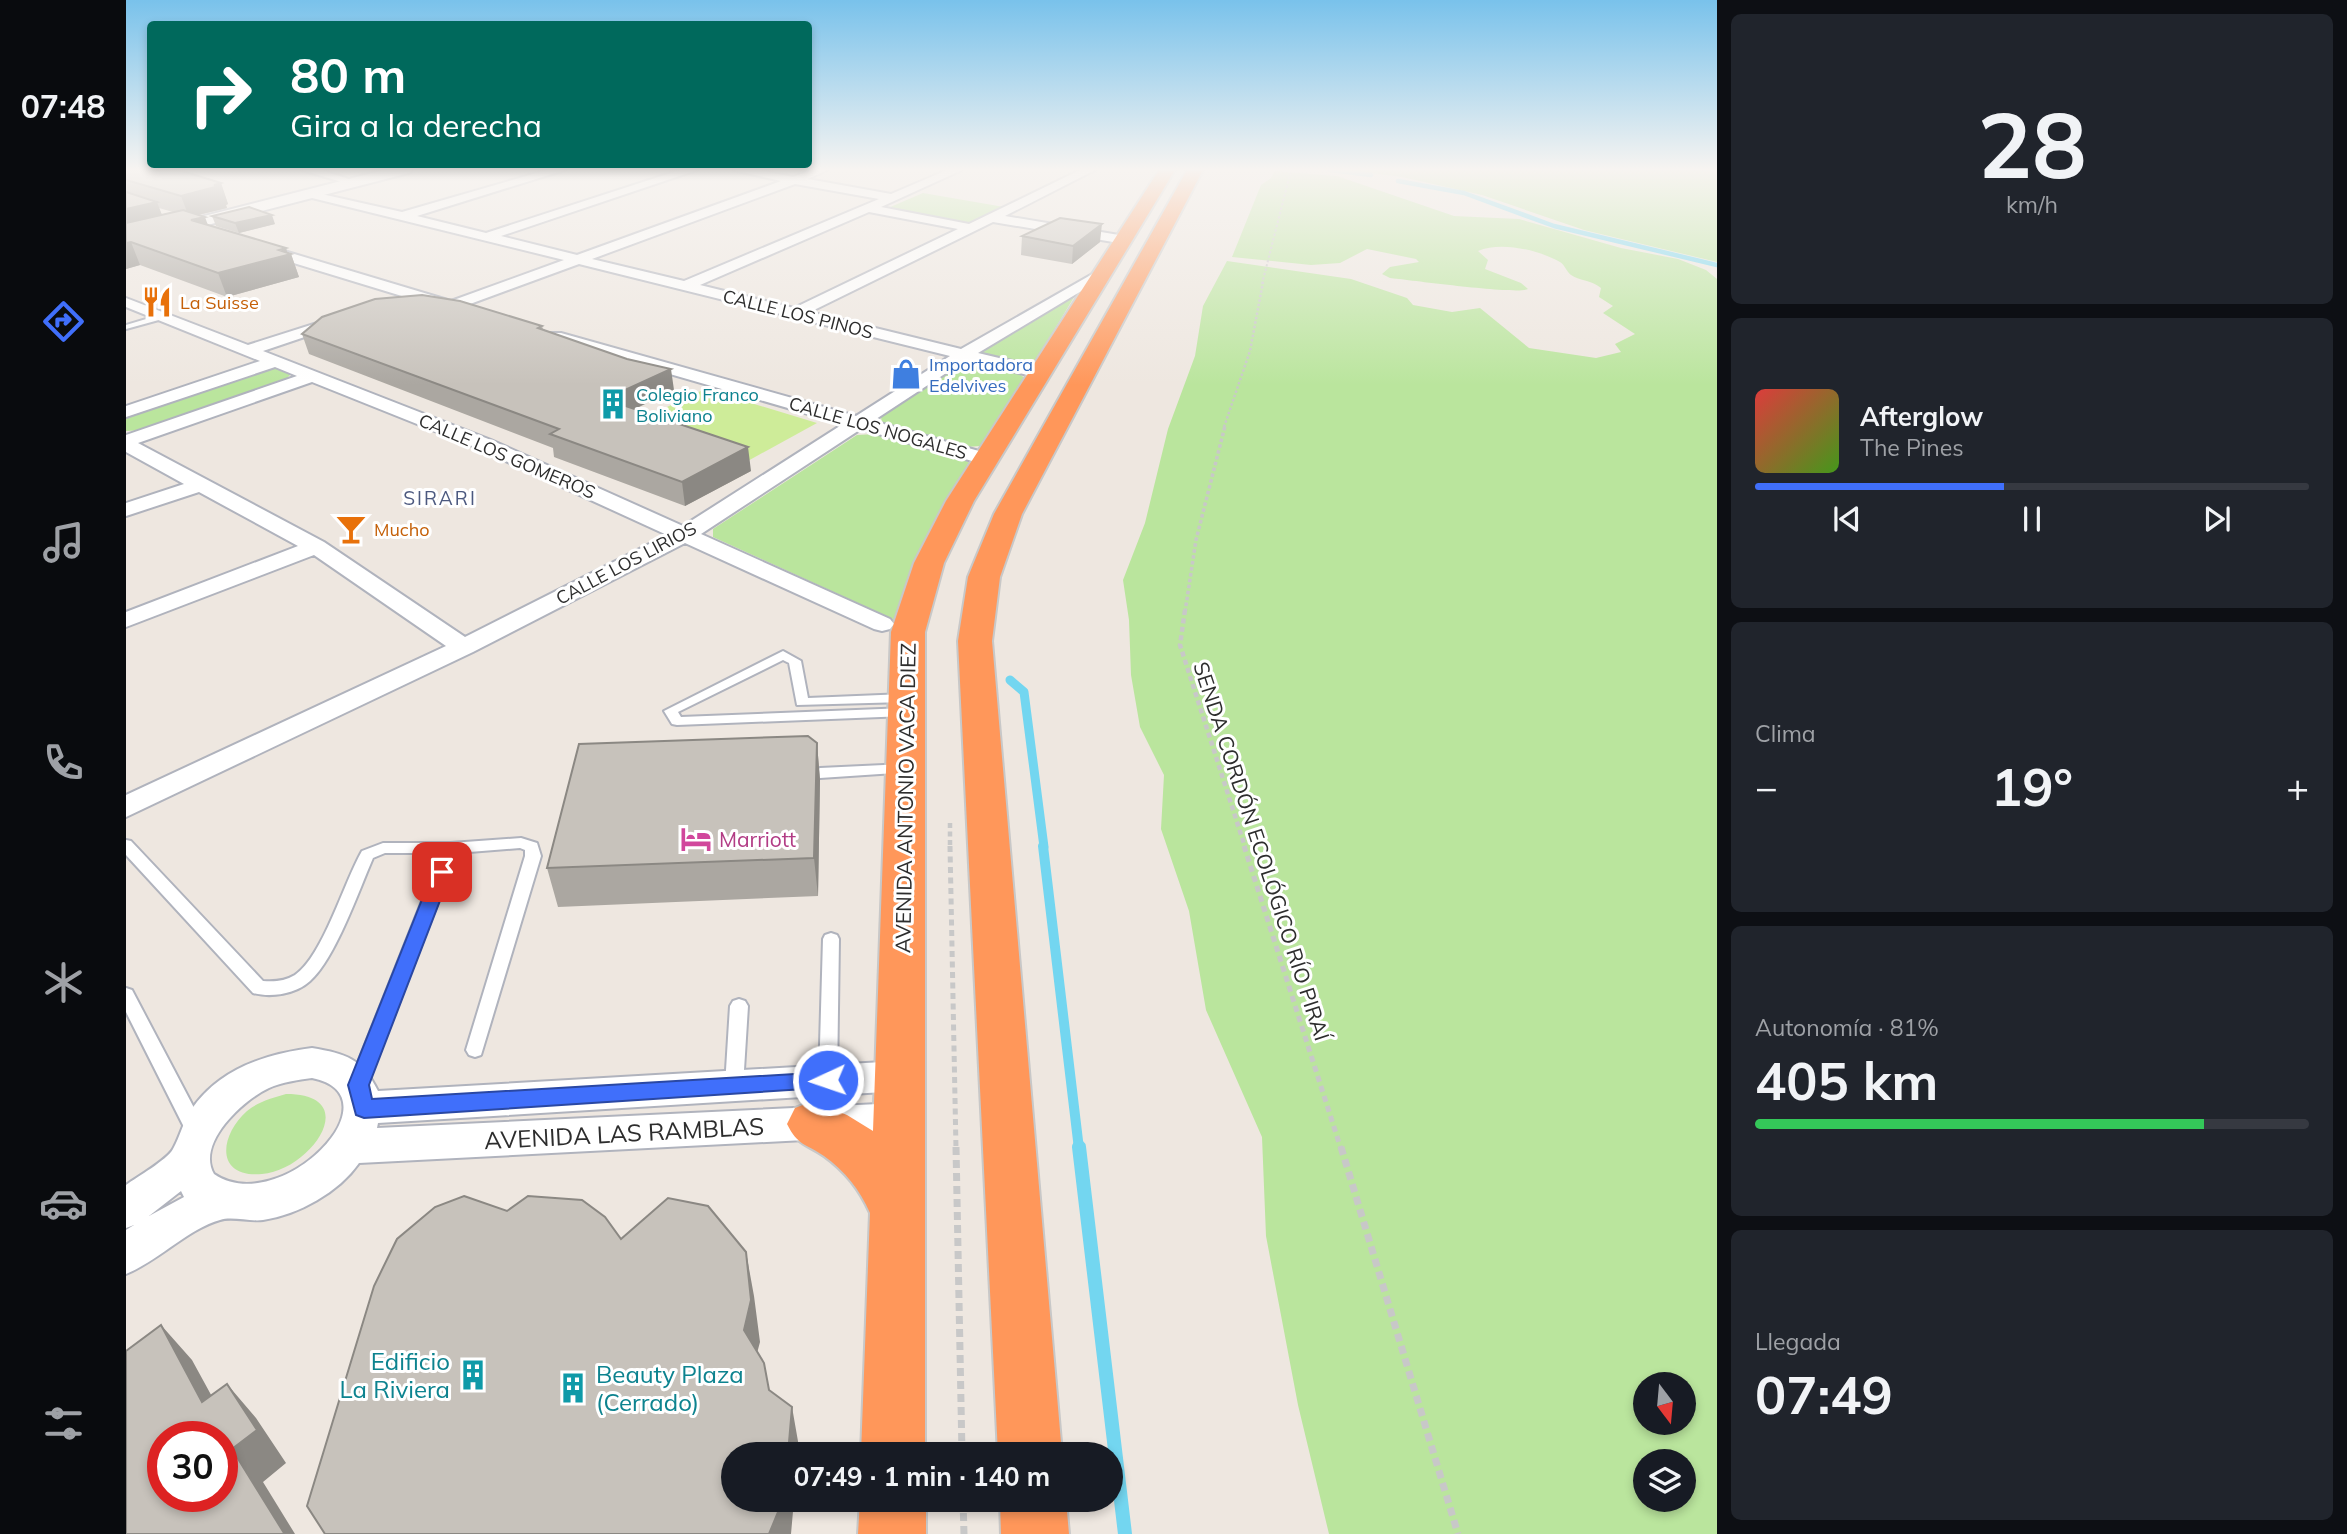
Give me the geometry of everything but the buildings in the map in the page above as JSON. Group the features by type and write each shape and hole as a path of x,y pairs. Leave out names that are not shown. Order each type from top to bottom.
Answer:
{"highway":[{"name":"AVENIDA ANTONIO VACA DIEZ","path":"893,1442 908,632 929,563 960,501 1101,275 1131,242"},
{"name":"AVENIDA ANTONIO VACA DIEZ","path":"1029,1442 975,641 985,577 1008,514 1136,242"},
{"path":"821,1102 836,1134 874,1166 888,1188 897,1211"},
{"path":"892,1534 893,1512"},
{"path":"1034,1512 1035,1534"}],"street":[{"path":"241,242 413,296 477,313"},
{"name":"CALLE LOS PINOS","path":"505,242 1040,373"},
{"path":"451,306 628,242"},
{"path":"685,286 789,242"},
{"path":"796,313 943,242"},
{"name":"CALLE LOS LIRIOS","path":"126,807 464,647 686,534 964,354 1101,275"},
{"path":"388,304 413,296"},
{"name":"CALLE LOS GOMEROS","path":"126,302 484,444 882,624"},
{"path":"249,350 363,313"},
{"name":"CALLE LOS NOGALES","path":"543,332 986,459"},
{"path":"126,412 276,361"},
{"path":"126,442 313,376"},
{"path":"126,442 316,547 464,647"},
{"path":"126,510 203,484"},
{"path":"126,620 316,547"},
{"path":"126,1209 193,1147 216,1105 246,1082 279,1068 312,1063 340,1069 361,1097 360,1127 349,1146 324,1173 289,1194 251,1203 218,1200 197,1184 193,1147"},
{"name":"AVENIDA LAS RAMBLAS","path":"349,1146 821,1102 900,1076"},
{"name":"AVENIDA LAS RAMBLAS","path":"361,1097 734,1086 900,1119"},
{"path":"126,1254 158,1232 218,1200"}],"lane":[{"path":"126,327 163,316"},
{"path":"801,708 795,661 783,655 671,711 677,721 801,708 907,705"},
{"path":"820,773 906,769"},
{"path":"126,845 259,988 278,989 291,986 312,969 367,855 383,848 451,848 521,843 532,847 533,856 475,1050"},
{"path":"361,1097 451,848"},
{"path":"821,1102 831,939"},
{"path":"126,995 193,1147"},
{"path":"734,1086 739,1006"}],"path":[{"name":"SENDA CORDÓN ECOLÓGICO RÍO PIRAÍ","path":"1272,242 1250,351 1225,425 1196,540 1180,645 1346,1163 1458,1534"},
{"path":"963,1512 964,1534"}],"green space":[{"path":"1238,242 1598,242 1678,259 1706,270 1717,279 1717,1534 1329,1534 1298,1405 1266,1236 1262,1137 1206,1010 1189,911 1161,829 1164,775 1140,727 1131,675 1129,620 1123,580 1145,523 1168,429 1195,356 1203,306 1227,261 1351,279 1407,298 1413,305 1452,312 1480,308 1529,348 1596,358 1621,352 1615,344 1635,334 1603,313 1613,306 1599,297 1601,288 1597,285 1571,275 1562,263 1519,248 1497,247 1478,251 1488,260 1485,269 1521,283 1528,289 1486,289 1390,278 1382,274 1390,267 1419,262 1416,259 1367,249 1340,263 1311,265 1232,257"},
{"path":"1632,242 1717,242 1717,262"},
{"path":"1079,289 1033,365 1027,366 980,354 980,351"},
{"path":"964,363 1005,367 1024,378 980,446 966,447 882,423 881,417"},
{"path":"279,367 293,372 282,383 145,430 126,431 126,417 255,372"},
{"path":"705,389 817,423 746,462 631,424"},
{"path":"877,434 969,462 921,551 895,620 713,537 713,529 857,435"},
{"path":"286,1094 309,1097 322,1106 326,1118 322,1132 312,1147 297,1160 280,1169 262,1174 236,1169 229,1162 226,1153 231,1132 238,1121 256,1105"}],"waterway":[{"path":"1619,242 1717,265"},
{"path":"1010,680 1024,692 1044,847"},
{"path":"1043,846 1079,1149"},
{"path":"1079,1147 1125,1534"}],"place":[{"name":"La Suisse","path":"157,302"},
{"name":"Importadora Edelvives","path":"906,374"},
{"name":"Colegio Franco Boliviano","path":"613,404"},
{"name":"Mucho","path":"351,529"},
{"name":"Marriott","path":"696,839"},
{"name":"Edificio La Riviera","path":"473,1375"},
{"name":"Beauty Plaza (Cerrado)","path":"573,1388"}],"district":[{"name":"SIRARI","path":"440,498"}],"route":[{"path":"442,872 358,1085 364,1108 828,1080"}]}
